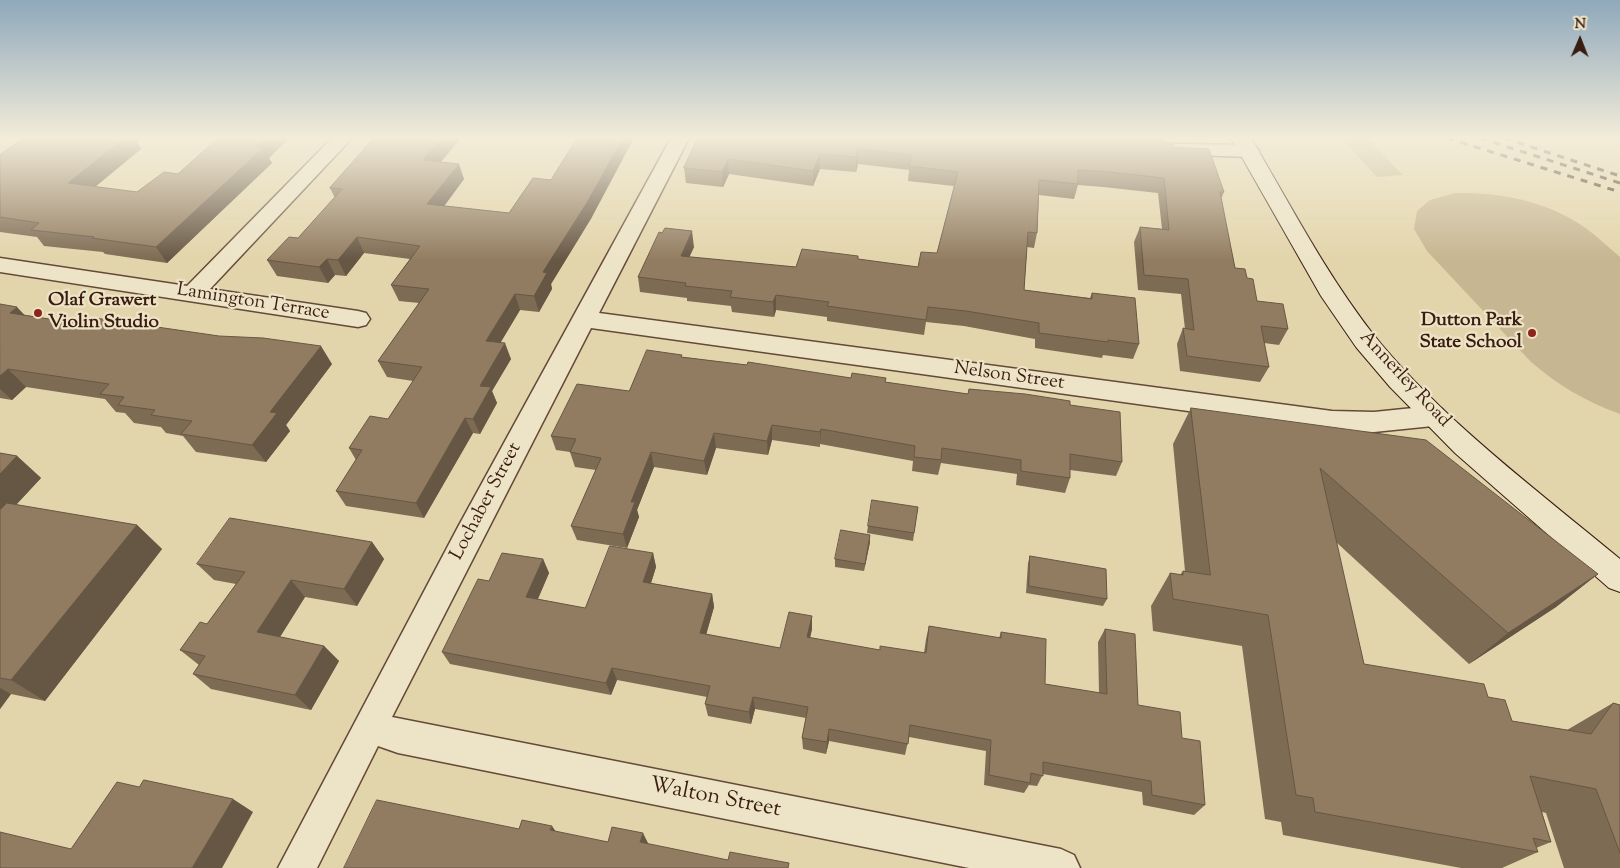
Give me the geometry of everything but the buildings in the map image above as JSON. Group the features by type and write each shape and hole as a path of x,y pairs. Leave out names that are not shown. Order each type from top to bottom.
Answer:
{"main road":[{"name":"Annerley Road","path":"1265,179 1347,317 1399,380 1433,416 1620,578"}],"street":[{"path":"192,294 304,179"},
{"name":"Lochaber Street","path":"297,868 468,536 659,179"},
{"name":"Lamington Terrace","path":"0,265 358,319"},
{"name":"Nelson Street","path":"585,320 1332,421 1374,422 1433,416"},
{"name":"Walton Street","path":"370,727 407,738 1061,868"}],"shaded area":[{"path":"1455,193 1506,196 1555,211 1584,227 1620,257 1620,414 1573,392 1531,362 1427,251 1414,229 1417,211 1430,200"}],"railway":[{"path":"1577,179 1620,192"},
{"path":"1606,179 1620,183"}],"place":[{"name":"Olaf Grawert Violin Studio","path":"38,313"},
{"name":"Dutton Park State School","path":"1532,333"}]}
